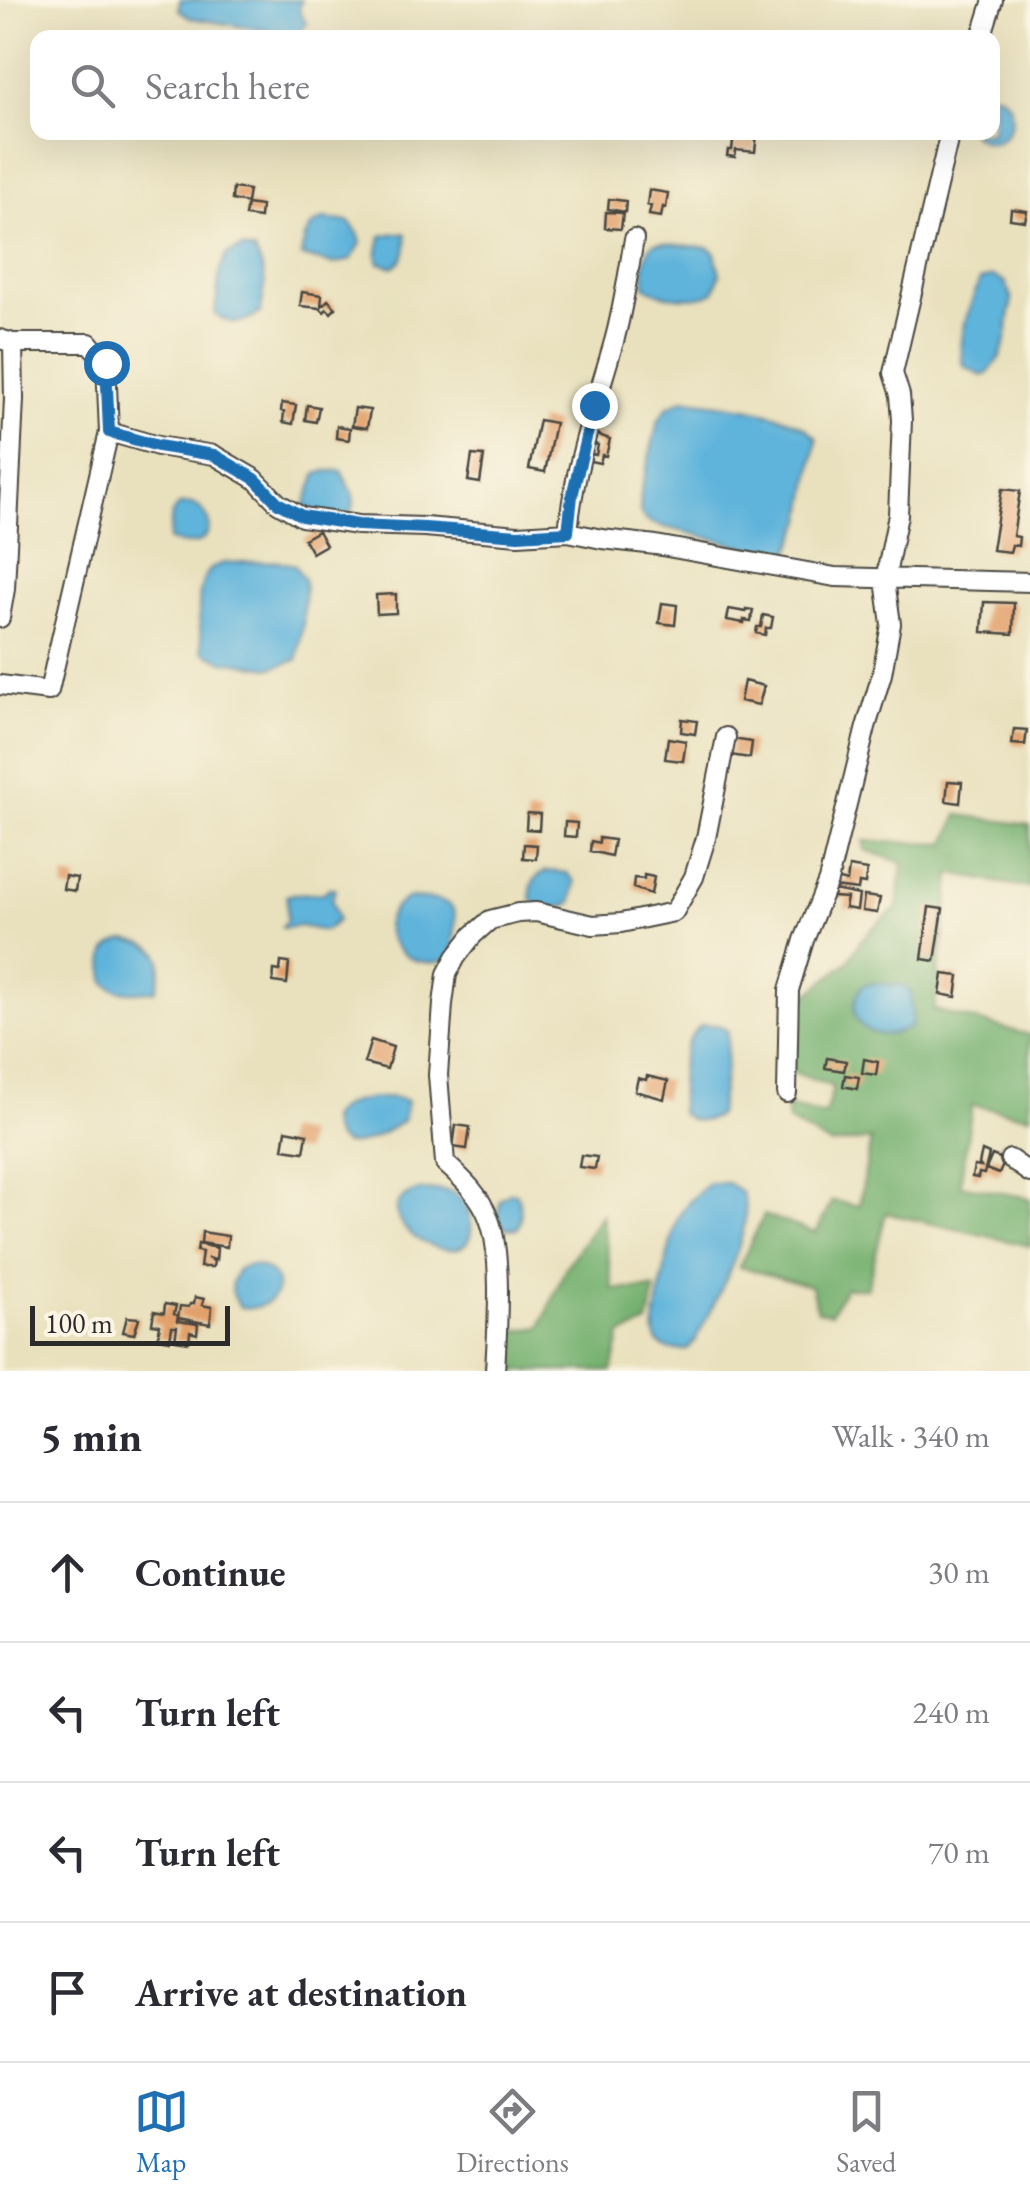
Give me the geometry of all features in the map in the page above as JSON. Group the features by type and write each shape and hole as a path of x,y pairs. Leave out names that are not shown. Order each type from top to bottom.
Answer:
{"street":[{"path":"984,30 993,0"},
{"path":"787,1092 789,990 828,881 882,674 891,624 885,580 898,515 902,420 893,373 948,140"},
{"path":"568,532 576,478 614,341 634,240"},
{"path":"0,618 10,516 14,399 7,341 89,343 106,363 109,432 49,691 0,685"},
{"path":"109,432 158,446 214,455 255,479 278,503 302,516 358,525 518,535 568,532 835,577 1030,582"},
{"path":"495,1371 496,1250 490,1220 474,1192 445,1163 438,1074 447,974 473,935 490,920 536,912 593,925 674,912 694,877 706,838 726,737"},
{"path":"1010,1159 1030,1174"}],"green space":[{"path":"958,815 1030,825 1030,888 951,874 934,1010 1030,1035 1030,1116 972,1105 960,1185 1030,1198 1030,1246 886,1213 867,1288 845,1288 831,1313 817,1311 811,1286 739,1267 764,1215 816,1233 832,1201 859,1206 871,1139 831,1145 788,1121 786,1106 825,1115 833,1087 792,1072 802,999 848,962 861,940 897,909 903,863 865,850 864,841 946,844"},
{"path":"602,1214 613,1289 655,1289 648,1324 621,1335 612,1371 500,1371 502,1333 541,1327 566,1267"}],"water":[{"path":"180,0 301,0 299,10 306,23 302,30 263,30 191,18 179,10"},
{"path":"1000,97 1010,108 1012,118 1000,139"},
{"path":"324,219 349,222 358,233 361,243 351,260 333,264 301,256 310,229"},
{"path":"406,234 403,257 393,267 379,263 381,236"},
{"path":"653,244 709,248 715,253 720,274 714,292 679,297 645,286 647,254"},
{"path":"242,248 254,251 259,259 264,296 260,313 233,322 215,314 220,269 227,254"},
{"path":"993,276 1005,282 1012,298 1000,357 982,376 964,366 963,334 980,280"},
{"path":"683,399 775,415 807,429 817,439 803,520 788,555 777,556 661,526 647,521 640,512 658,421 667,408"},
{"path":"341,471 350,488 354,504 349,515 326,515 304,507 317,474"},
{"path":"192,504 205,514 207,534 196,543 169,540 172,514 180,505"},
{"path":"277,561 295,565 305,581 297,660 272,668 222,661 202,651 199,602 204,578 221,564"},
{"path":"547,871 567,873 575,882 572,902 551,908 531,899 534,882"},
{"path":"335,888 332,901 338,920 325,931 281,927 287,920 287,896 324,893"},
{"path":"409,898 440,901 453,910 452,957 422,962 409,957 391,940 389,918"},
{"path":"126,940 148,945 159,954 161,969 156,990 122,991 105,982 104,960 108,950"},
{"path":"863,985 901,985 911,992 912,1026 899,1032 875,1033 858,1021 856,999"},
{"path":"701,1025 718,1025 728,1031 718,1114 699,1121 680,1113 680,1090 684,1054"},
{"path":"391,1097 407,1101 403,1121 394,1127 359,1143 339,1141 333,1133 330,1118 343,1106"},
{"path":"709,1183 728,1183 741,1192 745,1222 728,1275 695,1341 687,1350 668,1348 657,1340 655,1326 671,1241 681,1213"},
{"path":"438,1190 460,1198 469,1214 468,1240 455,1249 441,1249 415,1237 398,1218 397,1208 402,1199 416,1191"},
{"path":"516,1193 520,1206 517,1229 504,1228 498,1218 500,1200"},
{"path":"251,1265 273,1275 277,1290 265,1304 240,1307 233,1297 232,1283 239,1268"}],"building":[{"path":"733,140 756,140 755,152 736,150 735,157 727,156 728,150 732,150"},
{"path":"233,188 249,190 247,203 232,200"},
{"path":"649,190 668,193 661,217 649,215"},
{"path":"609,199 626,201 625,212 608,209"},
{"path":"247,204 261,206 260,218 245,216"},
{"path":"1011,209 1027,211 1025,221 1010,219"},
{"path":"606,212 623,213 621,229 605,228"},
{"path":"302,292 322,295 321,307 328,300 336,308 331,313 327,309 324,312 300,306"},
{"path":"282,403 296,405 293,424 283,422"},
{"path":"307,405 319,407 316,422 305,420"},
{"path":"355,408 370,410 367,428 352,426"},
{"path":"539,420 555,423 545,472 529,469"},
{"path":"337,426 350,428 349,440 336,438"},
{"path":"593,433 610,439 600,463 590,461 598,445 591,443"},
{"path":"472,455 484,456 480,483 468,481"},
{"path":"1002,489 1020,491 1013,536 1019,537 1018,546 1012,545 1010,552 992,550"},
{"path":"318,531 326,545 312,553 304,539"},
{"path":"396,594 396,613 377,614 376,595"},
{"path":"984,602 1014,603 1013,634 982,632"},
{"path":"662,603 677,605 675,625 659,623"},
{"path":"729,609 753,610 751,621 727,620"},
{"path":"763,615 773,617 765,635 756,633"},
{"path":"744,681 764,686 759,705 740,701"},
{"path":"682,719 697,721 695,734 681,732"},
{"path":"1014,729 1027,730 1025,745 1012,744"},
{"path":"668,738 686,741 683,761 665,759"},
{"path":"732,739 752,742 750,758 730,755"},
{"path":"948,781 962,782 960,803 946,801"},
{"path":"527,813 540,814 539,830 526,829"},
{"path":"565,822 577,823 576,837 564,836"},
{"path":"599,838 614,840 611,856 590,851 591,841 599,843"},
{"path":"524,844 537,845 536,859 523,858"},
{"path":"849,867 867,870 865,884 859,883 858,890 834,887 835,879 847,882"},
{"path":"644,875 654,877 651,894 633,888 634,878 644,879"},
{"path":"65,876 77,878 75,891 63,889"},
{"path":"834,890 859,895 857,910 845,908 847,898 833,897"},
{"path":"864,896 880,898 877,913 862,911"},
{"path":"929,907 943,909 935,961 922,959"},
{"path":"281,962 289,963 287,984 273,982 274,970 280,971"},
{"path":"943,974 959,976 956,997 940,994"},
{"path":"371,1040 393,1047 387,1069 364,1063"},
{"path":"827,1058 846,1061 844,1071 825,1068"},
{"path":"864,1059 878,1062 876,1075 862,1073"},
{"path":"845,1075 859,1077 857,1089 843,1086"},
{"path":"647,1076 668,1081 664,1099 635,1091 638,1078 646,1080"},
{"path":"456,1125 470,1127 467,1149 453,1147"},
{"path":"286,1130 307,1134 304,1152 283,1149"},
{"path":"982,1151 989,1154 984,1174 972,1177 974,1166 981,1167"},
{"path":"581,1155 597,1157 595,1169 579,1167"},
{"path":"992,1155 1005,1160 999,1174 986,1169"},
{"path":"202,1232 228,1236 227,1247 201,1243"},
{"path":"198,1244 217,1248 216,1260 207,1258 214,1261 213,1267 200,1267 202,1252 197,1251"},
{"path":"195,1297 204,1299 202,1305 212,1307 210,1324 178,1318 180,1306 194,1304"},
{"path":"165,1304 176,1306 177,1321 198,1324 197,1334 190,1332 189,1342 175,1340 177,1327 172,1327 170,1340 158,1338 160,1325 152,1324 154,1311 164,1313"},
{"path":"127,1317 139,1318 134,1334 123,1332"}],"route":[{"path":"106,363 109,432 158,446 214,455 255,479 278,503 302,516 358,525 518,535 568,532 572,496 594,405"}]}
